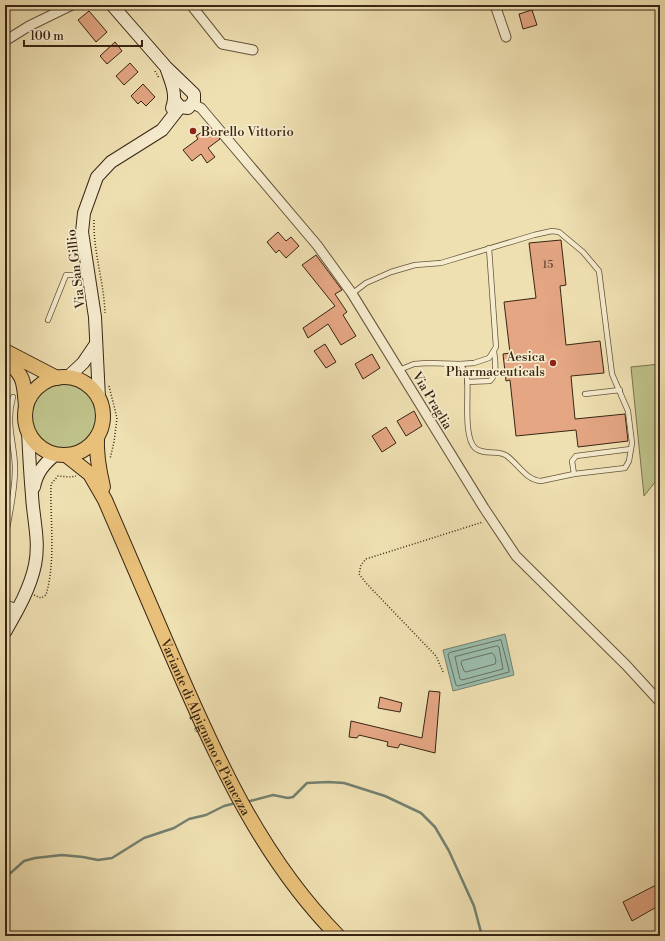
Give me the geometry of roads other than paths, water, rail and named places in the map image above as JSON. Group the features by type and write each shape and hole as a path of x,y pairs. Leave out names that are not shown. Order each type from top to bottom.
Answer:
{"main road":[{"path":"5,351 62,378 80,381 91,388 99,398"},
{"path":"5,359 19,372 24,382 28,431"},
{"path":"26,410 29,399 36,389 46,382 62,378"},
{"name":"Variante di Alpignano e Pianezza","path":"99,398 103,411 103,419 102,426 97,437 96,449 98,466 106,500"},
{"name":"Variante di Alpignano e Pianezza","path":"28,431 35,441 44,449 61,454 90,474 106,500 217,756 238,797 254,826 286,873 306,900 338,936"},
{"path":"61,454 79,452 88,447 97,437"}],"street":[{"path":"5,41 29,26 72,5"},
{"path":"112,5 160,68 177,101 188,108 193,104 194,94 160,68"},
{"path":"191,5 222,44 253,50"},
{"path":"495,5 506,37"},
{"path":"177,101 178,90 186,88"},
{"name":"Via San Gillio","path":"99,398 95,317 82,232 84,213 97,177 112,162 162,130 177,101"},
{"name":"Via Praglia","path":"193,104 201,108 317,246 352,293 492,520 516,556 626,665 660,702"},
{"path":"62,378 83,363 96,344"},
{"path":"5,632 26,592 35,565 37,548 28,431"},
{"path":"32,496 36,476 48,460 61,454"},
{"path":"5,604 18,609"}],"lane":[{"path":"352,293 366,283 391,272 415,265 441,263 552,231 559,232 583,252 599,271 612,374 628,411 632,443 629,461 625,468 574,474 541,482 529,478 512,459 504,454 484,452 475,448 471,441 469,429 467,376 460,364"},
{"path":"399,370 414,364 474,363 489,358 496,347 489,248"},
{"path":"48,320 66,275 88,275"},
{"path":"467,382 490,381 494,377 496,368 494,350"},
{"path":"585,394 620,390"},
{"path":"5,539 15,470 9,420 13,397"},
{"path":"574,474 572,461 576,456 631,450"}],"water":[{"path":"505,634 514,675 453,691 443,650"}],"waterway":[{"path":"250,801 273,795 288,798 293,797 307,783 344,783 385,796 421,813 435,827 449,851 474,906 482,936"},
{"path":"5,878 24,861 35,858 62,855 98,860 112,858 144,838 174,828 189,819 206,815 224,806 232,804"}],"place":[{"name":"Borello Vittorio","path":"193,131"},
{"name":"Aesica Pharmaceuticals","path":"553,363"}]}
